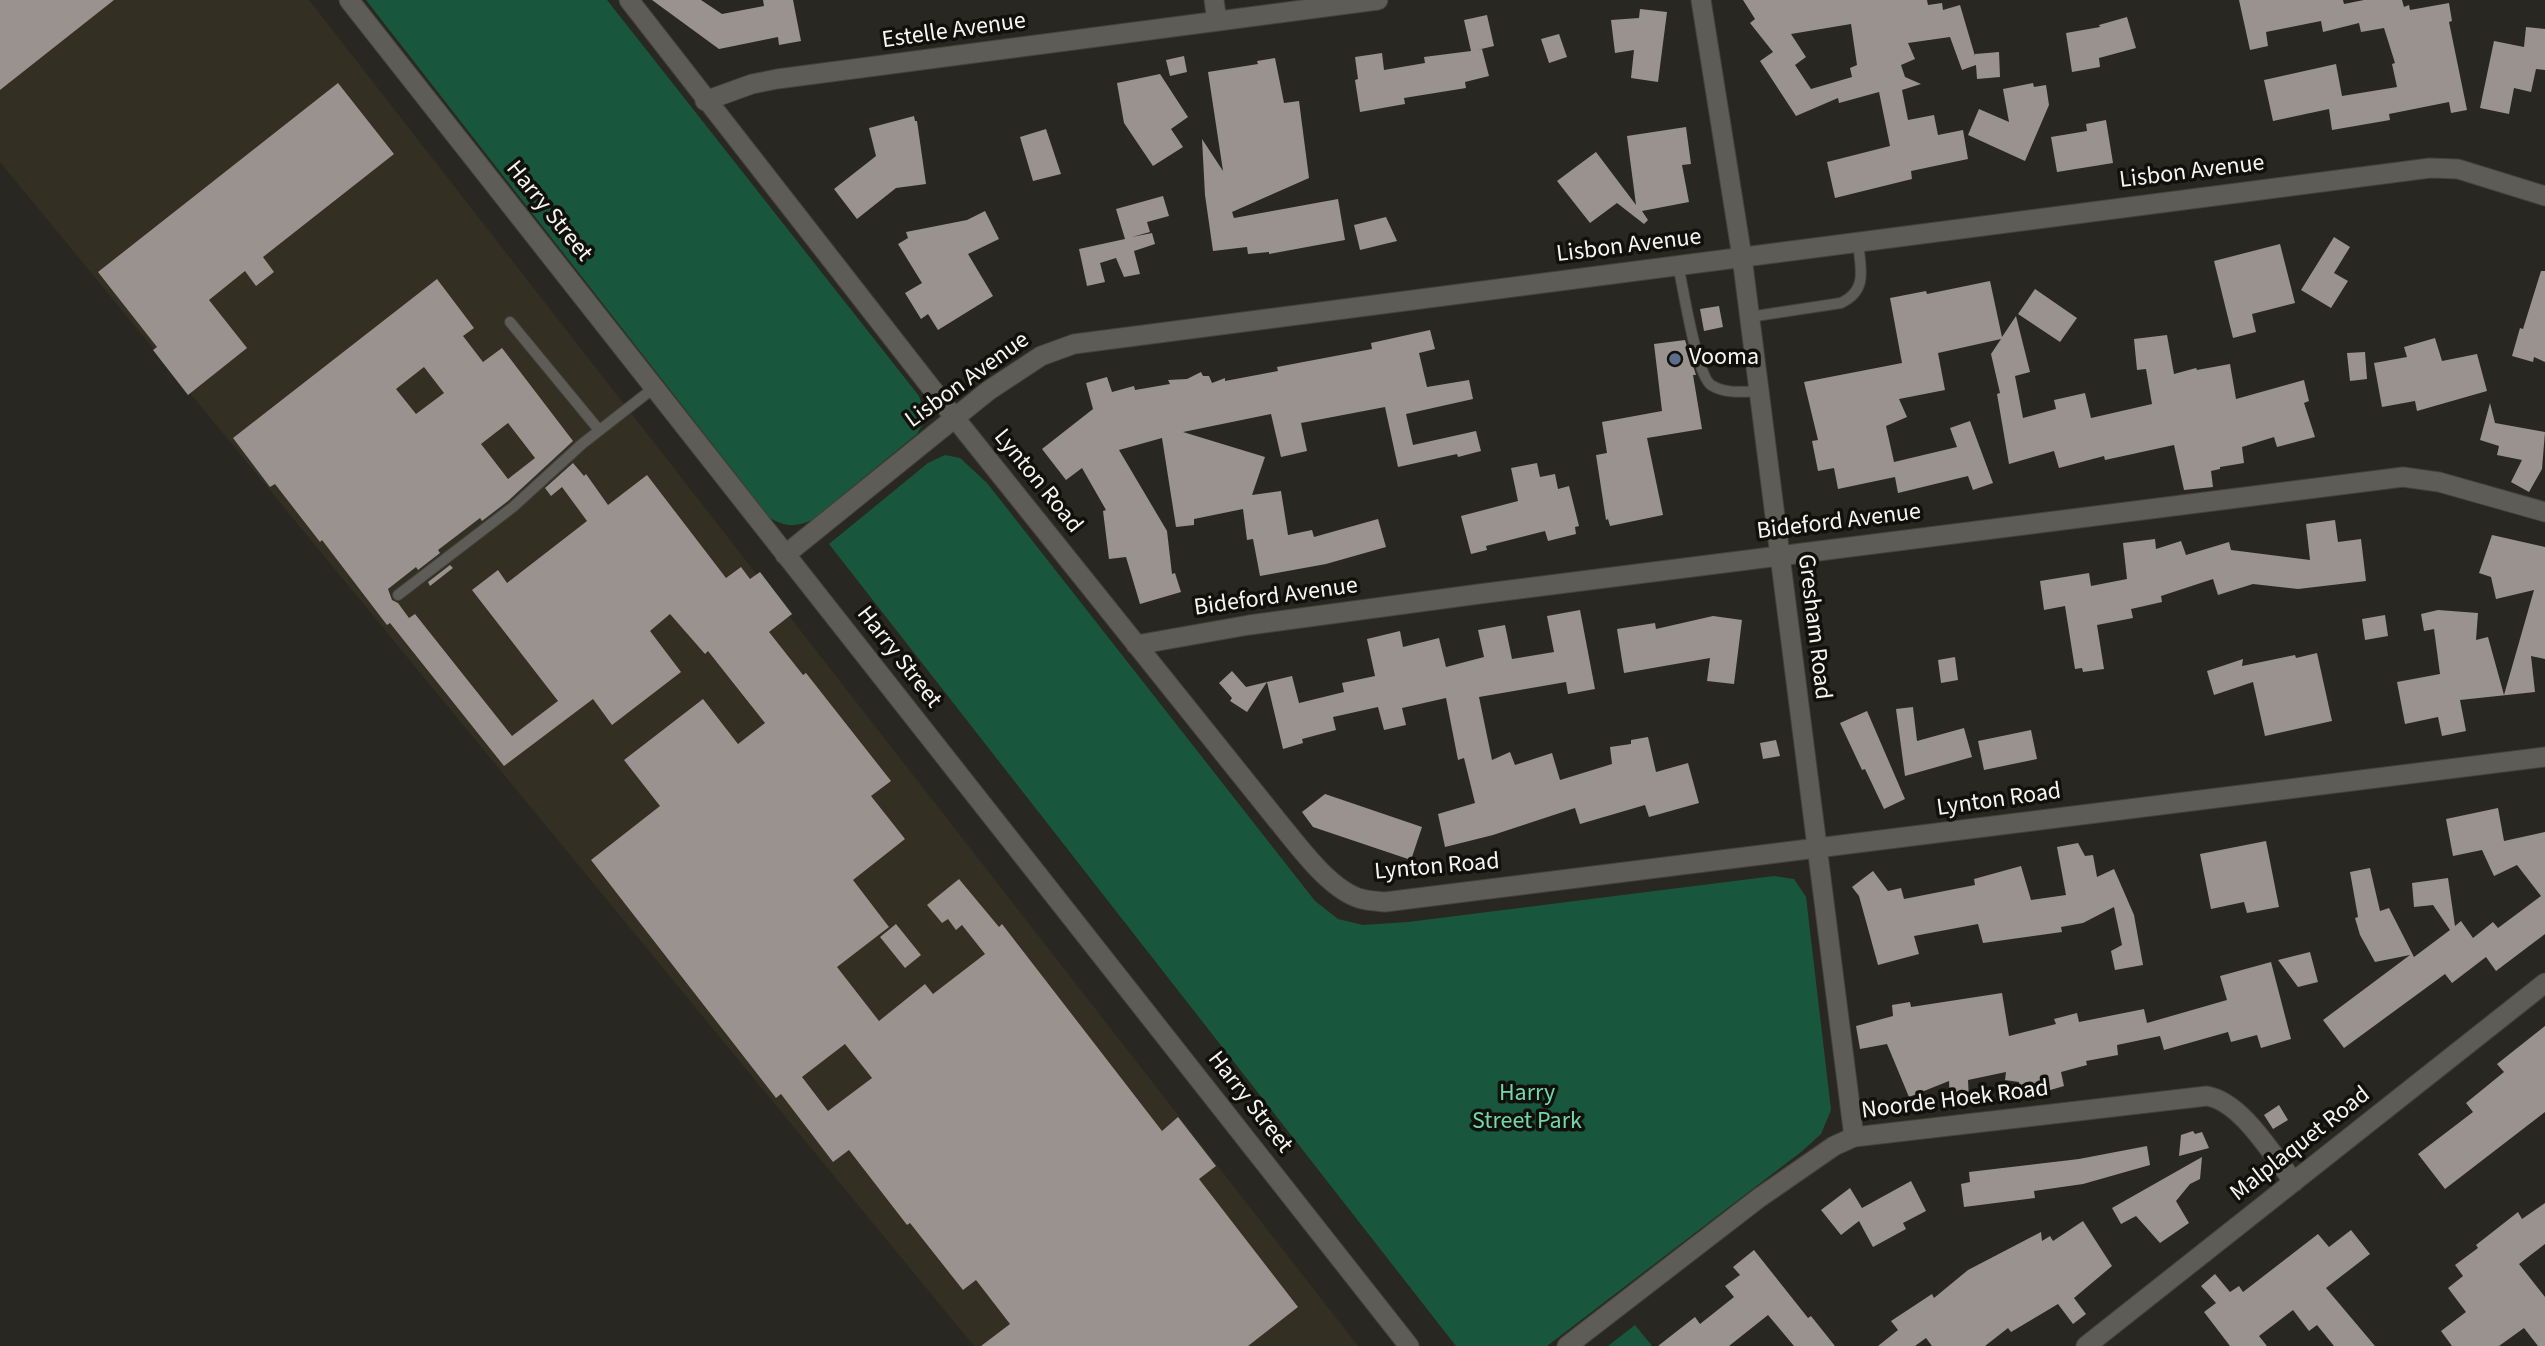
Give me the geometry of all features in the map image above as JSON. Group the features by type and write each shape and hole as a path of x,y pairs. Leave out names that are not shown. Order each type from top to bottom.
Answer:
{"street":[{"name":"Harry Street","path":"349,0 1409,1346"},
{"name":"Lynton Road","path":"629,0 705,101 954,417 1314,864 1342,889 1363,899 1385,901 2545,757"},
{"path":"1214,0 1217,21"},
{"name":"Estelle Avenue","path":"705,101 752,84 777,79 1378,0"},
{"name":"Gresham Road","path":"1701,0 1742,257 1854,1137"},
{"name":"Lisbon Avenue","path":"785,555 954,417 1019,369 1056,349 1074,344 2430,168 2458,169 2545,196"},
{"name":"Bideford Avenue","path":"1136,645 1249,625 2403,477 2439,482 2545,512"},
{"name":"Malplaquet Road","path":"2086,1346 2545,983"},
{"name":"Noorde Hoek Road","path":"1567,1346 1759,1198 1834,1146 1854,1137 2207,1096 2224,1101 2238,1112 2294,1182"}],"lane":[{"path":"1749,317 1842,303 1853,298 1861,286 1858,242"},
{"path":"1678,265 1706,380 1713,386 1733,393 1759,391"},
{"path":"510,322 599,430"},
{"path":"398,595 513,507 599,430 655,387"}],"shaded area":[{"path":"0,0 309,0 1358,1346 974,1346 0,162"}],"green space":[{"path":"366,0 607,0 919,396 926,418 917,434 812,520 791,525 770,518"},
{"name":"Harry Street Park","path":"945,455 960,458 987,483 1315,901 1338,919 1363,925 1408,922 1774,876 1794,879 1806,897 1831,1110 1821,1134 1547,1346 1456,1346 829,544 928,463"},
{"path":"1635,1325 1652,1346 1608,1346"}],"building":[{"path":"0,0 114,0 0,90"},
{"path":"652,0 701,0 722,14 764,6 763,0 793,0 801,41 779,45 778,37 719,49"},
{"path":"1743,0 1927,0 1928,5 1942,3 1943,10 1960,5 1975,56 1999,52 2000,77 1977,79 1976,65 1962,70 1950,37 1908,43 1915,59 1901,65 1905,77 1921,84 1902,90 1908,120 1934,115 1938,135 1963,130 1968,159 1911,171 1912,179 1835,198 1827,162 1890,146 1879,92 1839,103 1838,98 1796,116 1760,61 1773,52 1750,23 1755,19","holes":["1851,24 1857,65 1850,68 1852,77 1811,89 1795,65 1806,57 1791,34"]},
{"path":"2239,0 2343,0 2344,4 2364,0 2402,0 2404,7 2409,5 2410,10 2449,3 2452,21 2449,22 2467,110 2451,113 2449,102 2389,114 2390,120 2332,130 2329,109 2273,121 2264,80 2336,64 2342,96 2397,87 2392,64 2395,63 2384,28 2361,32 2359,23 2323,32 2321,21 2266,32 2268,46 2250,50"},
{"path":"1640,9 1667,12 1658,82 1631,78 1634,50 1615,53 1611,20 1639,18"},
{"path":"1487,15 1494,46 1477,50 1482,49 1489,76 1465,82 1466,88 1404,98 1405,104 1360,112 1355,57 1382,53 1384,70 1425,63 1424,57 1471,51 1464,20"},
{"path":"2127,17 2136,48 2099,58 2100,67 2072,72 2066,33 2100,27 2099,25"},
{"path":"2526,27 2545,29 2545,70 2536,69 2531,92 2514,88 2509,114 2480,108 2494,41 2524,47"},
{"path":"1559,34 1567,57 1549,63 1541,39"},
{"path":"1184,56 1187,72 1170,76 1166,60"},
{"path":"1275,58 1284,103 1299,101 1309,178 1232,212 1234,218 1338,199 1345,240 1269,254 1248,254 1247,247 1213,251 1205,195 1202,139 1223,171 1208,72 1258,64 1257,61"},
{"path":"1160,74 1188,117 1171,129 1183,147 1153,166 1124,123 1117,83"},
{"path":"338,83 394,154 263,257 274,272 256,286 245,271 209,300 247,348 188,395 153,350 157,347 98,272"},
{"path":"2033,83 2034,87 2046,85 2049,105 2025,161 1968,135 1979,109 2009,122 2003,89"},
{"path":"914,116 926,184 896,188 857,219 834,189 876,156 869,128"},
{"path":"2106,120 2113,163 2057,172 2051,137 2087,131 2086,124"},
{"path":"1686,127 1691,164 1682,165 1689,202 1642,211 1648,220 1644,224 1617,203 1590,223 1557,181 1596,152 1636,205 1627,136"},
{"path":"1046,129 1061,174 1033,181 1020,137"},
{"path":"1163,196 1169,216 1147,222 1150,232 1132,237 1152,233 1155,244 1134,251 1140,274 1124,277 1116,258 1100,263 1105,282 1087,286 1079,249 1125,239 1116,209"},
{"path":"985,211 999,239 968,254 993,296 938,330 928,314 921,319 905,293 922,283 898,244 908,238 906,232 967,220"},
{"path":"1386,217 1397,241 1360,250 1354,225"},
{"path":"2334,237 2350,247 2334,273 2348,281 2331,308 2301,290"},
{"path":"2280,244 2295,303 2252,314 2256,332 2233,338 2214,261"},
{"path":"2541,271 2545,271 2545,362 2534,357 2533,362 2512,356"},
{"path":"437,279 474,328 463,336 483,362 502,348 573,441 508,501 482,521 480,518 438,550 440,553 418,570 416,567 388,589 392,600 398,603 409,618 415,614 512,736 558,701 472,590 498,570 507,583 587,521 562,487 551,496 545,488 573,463 584,476 586,474 608,505 647,475 726,578 741,567 750,579 760,572 792,614 769,632 803,675 806,673 891,781 871,796 905,839 853,880 889,927 837,967 879,1021 925,984 933,994 985,954 962,925 956,930 948,919 942,923 927,905 959,879 999,927 1002,924 1162,1131 1178,1117 1216,1166 1199,1179 1298,1307 1248,1346 981,1346 1010,1324 976,1280 963,1290 910,1223 907,1225 849,1150 833,1162 781,1094 776,1098 591,860 660,806 624,760 703,699 738,744 765,723 708,651 705,654 670,614 650,631 681,672 612,725 593,699 504,766 390,623 387,625 322,540 320,542 275,484 270,487 233,438","holes":["424,367 444,393 416,414 396,389","508,423 535,458 508,479 481,444","845,1044 872,1078 828,1111 802,1077"]},
{"path":"1990,281 2002,337 2016,316 2030,372 2015,376 2023,418 2056,409 2054,400 2085,393 2091,418 2152,404 2146,369 2137,370 2134,339 2167,335 2174,374 2230,364 2236,399 2304,380 2309,401 2304,403 2315,437 2277,447 2274,437 2242,447 2244,463 2211,471 2213,487 2184,490 2174,445 2105,460 2104,456 2059,468 2054,451 2009,464 1997,394 2000,393 1991,354 2001,339 1938,353 1945,390 1899,399 1907,417 1886,426 1894,462 1957,447 1950,428 1970,421 1993,483 1973,490 1968,476 1898,493 1895,477 1838,489 1834,468 1818,471 1812,441 1818,440 1804,382 1902,363 1890,298 1926,291 1927,294"},
{"path":"2035,289 2077,318 2060,342 2018,314"},
{"path":"1719,306 1723,327 1704,331 1700,309"},
{"path":"1430,330 1435,349 1419,353 1427,387 1469,380 1473,399 1406,414 1413,445 1476,431 1481,451 1398,467 1385,407 1301,423 1307,451 1281,457 1271,414 1183,432 1265,457 1252,495 1281,491 1288,535 1312,530 1314,537 1378,519 1386,547 1326,564 1260,576 1253,539 1247,540 1243,509 1194,519 1194,525 1176,527 1162,438 1119,450 1167,531 1172,574 1175,573 1181,592 1140,604 1126,557 1109,559 1103,511 1106,510 1082,468 1066,480 1042,449 1093,409 1086,383 1107,377 1112,392 1134,386 1135,390 1170,384 1168,380 1187,379 1201,372 1203,376 1209,376 1212,383 1225,378 1225,381 1278,371 1277,367 1372,349 1371,343"},
{"path":"2435,338 2442,361 2477,354 2487,391 2417,411 2415,401 2382,407 2374,363 2407,357 2404,347"},
{"path":"1685,340 1696,375 1693,375 1702,429 1647,438 1663,515 1610,526 1608,519 1606,520 1596,455 1607,453 1602,422 1662,411 1654,344"},
{"path":"2365,352 2367,379 2350,381 2347,353"},
{"path":"2490,403 2495,423 2545,432 2542,469 2529,492 2511,482 2522,460 2497,455 2499,446 2480,440"},
{"path":"1537,463 1540,477 1555,474 1558,489 1569,486 1579,526 1575,527 1576,534 1548,541 1545,531 1486,546 1487,550 1471,554 1461,516 1518,501 1511,468"},
{"path":"2335,520 2338,542 2361,539 2366,581 2298,589 2253,584 2218,595 2213,579 2161,596 2162,602 2131,609 2133,618 2097,625 2104,669 2083,672 2082,668 2075,669 2065,606 2044,610 2040,581 2089,573 2091,586 2127,579 2123,543 2155,539 2156,549 2181,541 2186,555 2229,542 2231,550 2310,560 2306,524"},
{"path":"2492,535 2545,547 2545,659 2531,656 2535,692 2460,700 2466,731 2442,736 2438,717 2405,724 2397,682 2440,674 2434,629 2424,631 2421,614 2438,610 2478,613 2476,640 2488,637 2504,695 2534,590 2496,599 2491,577 2479,573"},
{"path":"450,565 453,568 430,586 428,582"},
{"path":"1580,610 1595,689 1568,694 1566,682 1479,697 1492,760 1510,752 1515,765 1552,753 1560,780 1612,764 1610,747 1631,744 1631,740 1648,737 1656,772 1688,763 1699,803 1649,817 1645,805 1580,824 1575,808 1493,835 1445,847 1438,814 1475,803 1464,758 1458,760 1446,698 1402,708 1406,725 1384,730 1378,707 1333,717 1336,730 1302,739 1303,743 1283,749 1267,682 1247,712 1230,701 1232,698 1219,683 1232,671 1246,687 1292,676 1299,703 1344,692 1342,683 1375,676 1367,639 1400,631 1403,647 1439,638 1446,667 1484,657 1478,630 1505,625 1512,659 1554,652 1547,616"},
{"path":"2385,615 2388,636 2365,640 2362,619"},
{"path":"1713,616 1742,620 1734,684 1707,681 1710,658 1624,673 1617,629 1655,623 1656,629"},
{"path":"2317,653 2332,721 2265,736 2253,682 2214,695 2207,671 2243,659 2242,666"},
{"path":"1955,657 1958,680 1941,683 1938,660"},
{"path":"1913,707 1917,741 1964,728 1972,757 1905,776 1896,709"},
{"path":"1867,711 1905,799 1884,809 1840,723"},
{"path":"2031,730 2037,759 1984,770 1978,741"},
{"path":"1776,740 1780,756 1763,759 1760,743"},
{"path":"1325,794 1422,827 1411,860 1313,827 1302,812"},
{"path":"2498,808 2504,841 2545,832 2545,934 2496,971 2486,957 2452,983 2445,974 2344,1048 2323,1020 2410,955 2375,962 2360,935 2355,918 2358,917 2350,872 2370,868 2380,911 2389,908 2414,957 2450,930 2433,905 2414,907 2412,883 2448,878 2455,926 2461,921 2473,938 2493,922 2498,928 2541,896 2517,865 2494,876 2482,850 2453,856 2446,819"},
{"path":"2266,841 2279,907 2247,913 2244,902 2211,909 2200,854"},
{"path":"2078,843 2085,856 2093,855 2097,877 2114,869 2134,915 2143,965 2115,970 2111,951 2122,945 2114,907 2083,923 2061,927 2062,932 1983,943 1978,924 1914,936 1919,954 1878,965 1859,896 1852,887 1873,871 1888,891 1901,888 1904,899 1975,885 1974,879 2021,866 2031,900 2066,895 2057,847"},
{"path":"896,924 921,955 905,968 880,937"},
{"path":"2310,952 2318,982 2298,987 2278,960"},
{"path":"2271,962 2291,1039 2261,1048 2257,1035 2231,1042 2228,1032 2164,1050 2160,1036 2117,1045 2118,1055 2086,1061 2087,1065 2061,1072 2064,1086 2047,1091 2021,1095 2019,1082 2005,1080 2006,1072 1968,1080 1969,1101 1950,1101 1949,1081 1909,1097 1887,1044 1860,1049 1856,1026 1893,1016 1892,1005 1910,1002 1911,1007 2002,993 2009,1036 2056,1024 2054,1019 2077,1013 2079,1022 2144,1009 2147,1023 2227,1000 2220,976"},
{"path":"2545,1026 2545,1112 2445,1189 2418,1154 2473,1112 2466,1103 2504,1072 2497,1064"},
{"path":"2279,1105 2288,1120 2273,1129 2264,1115"},
{"path":"2193,1131 2195,1134 2202,1132 2209,1148 2179,1156 2181,1135"},
{"path":"2147,1146 2150,1165 2083,1184 2034,1191 2035,1198 1964,1207 1961,1184 1970,1182 1969,1172 2079,1159"},
{"path":"2202,1157 2200,1179 2190,1184 2176,1201 2189,1223 2160,1243 2136,1216 2121,1224 2112,1208"},
{"path":"1911,1181 1926,1211 1903,1223 1906,1229 1873,1247 1859,1221 1841,1235 1821,1210 1850,1188 1862,1208"},
{"path":"2545,1203 2545,1244 2519,1264 2545,1297 2545,1346 2538,1346 2524,1328 2499,1346 2452,1346 2441,1331 2466,1312 2448,1288 2463,1276 2455,1265 2518,1212 2522,1219"},
{"path":"2083,1221 2112,1266 2074,1298 2086,1314 2073,1324 2058,1304 2011,1332 2008,1328 1985,1346 1932,1346 1926,1338 1915,1346 1878,1346 1898,1330 1891,1321 1932,1294 1934,1298 1968,1270 2041,1232 2042,1241 2050,1236 2053,1241"},
{"path":"2351,1230 2370,1254 2326,1288 2375,1346 2334,1346 2317,1325 2309,1331 2293,1310 2259,1336 2267,1346 2230,1346 2204,1312 2216,1303 2201,1286 2215,1274 2230,1292 2239,1286 2243,1292 2318,1234 2329,1247"},
{"path":"1754,1250 1808,1318 1811,1316 1835,1346 1794,1346 1768,1315 1729,1346 1658,1346 1695,1317 1700,1324 1734,1297 1725,1286 1740,1275 1733,1267"}],"place":[{"name":"Vooma","path":"1675,359"}]}
